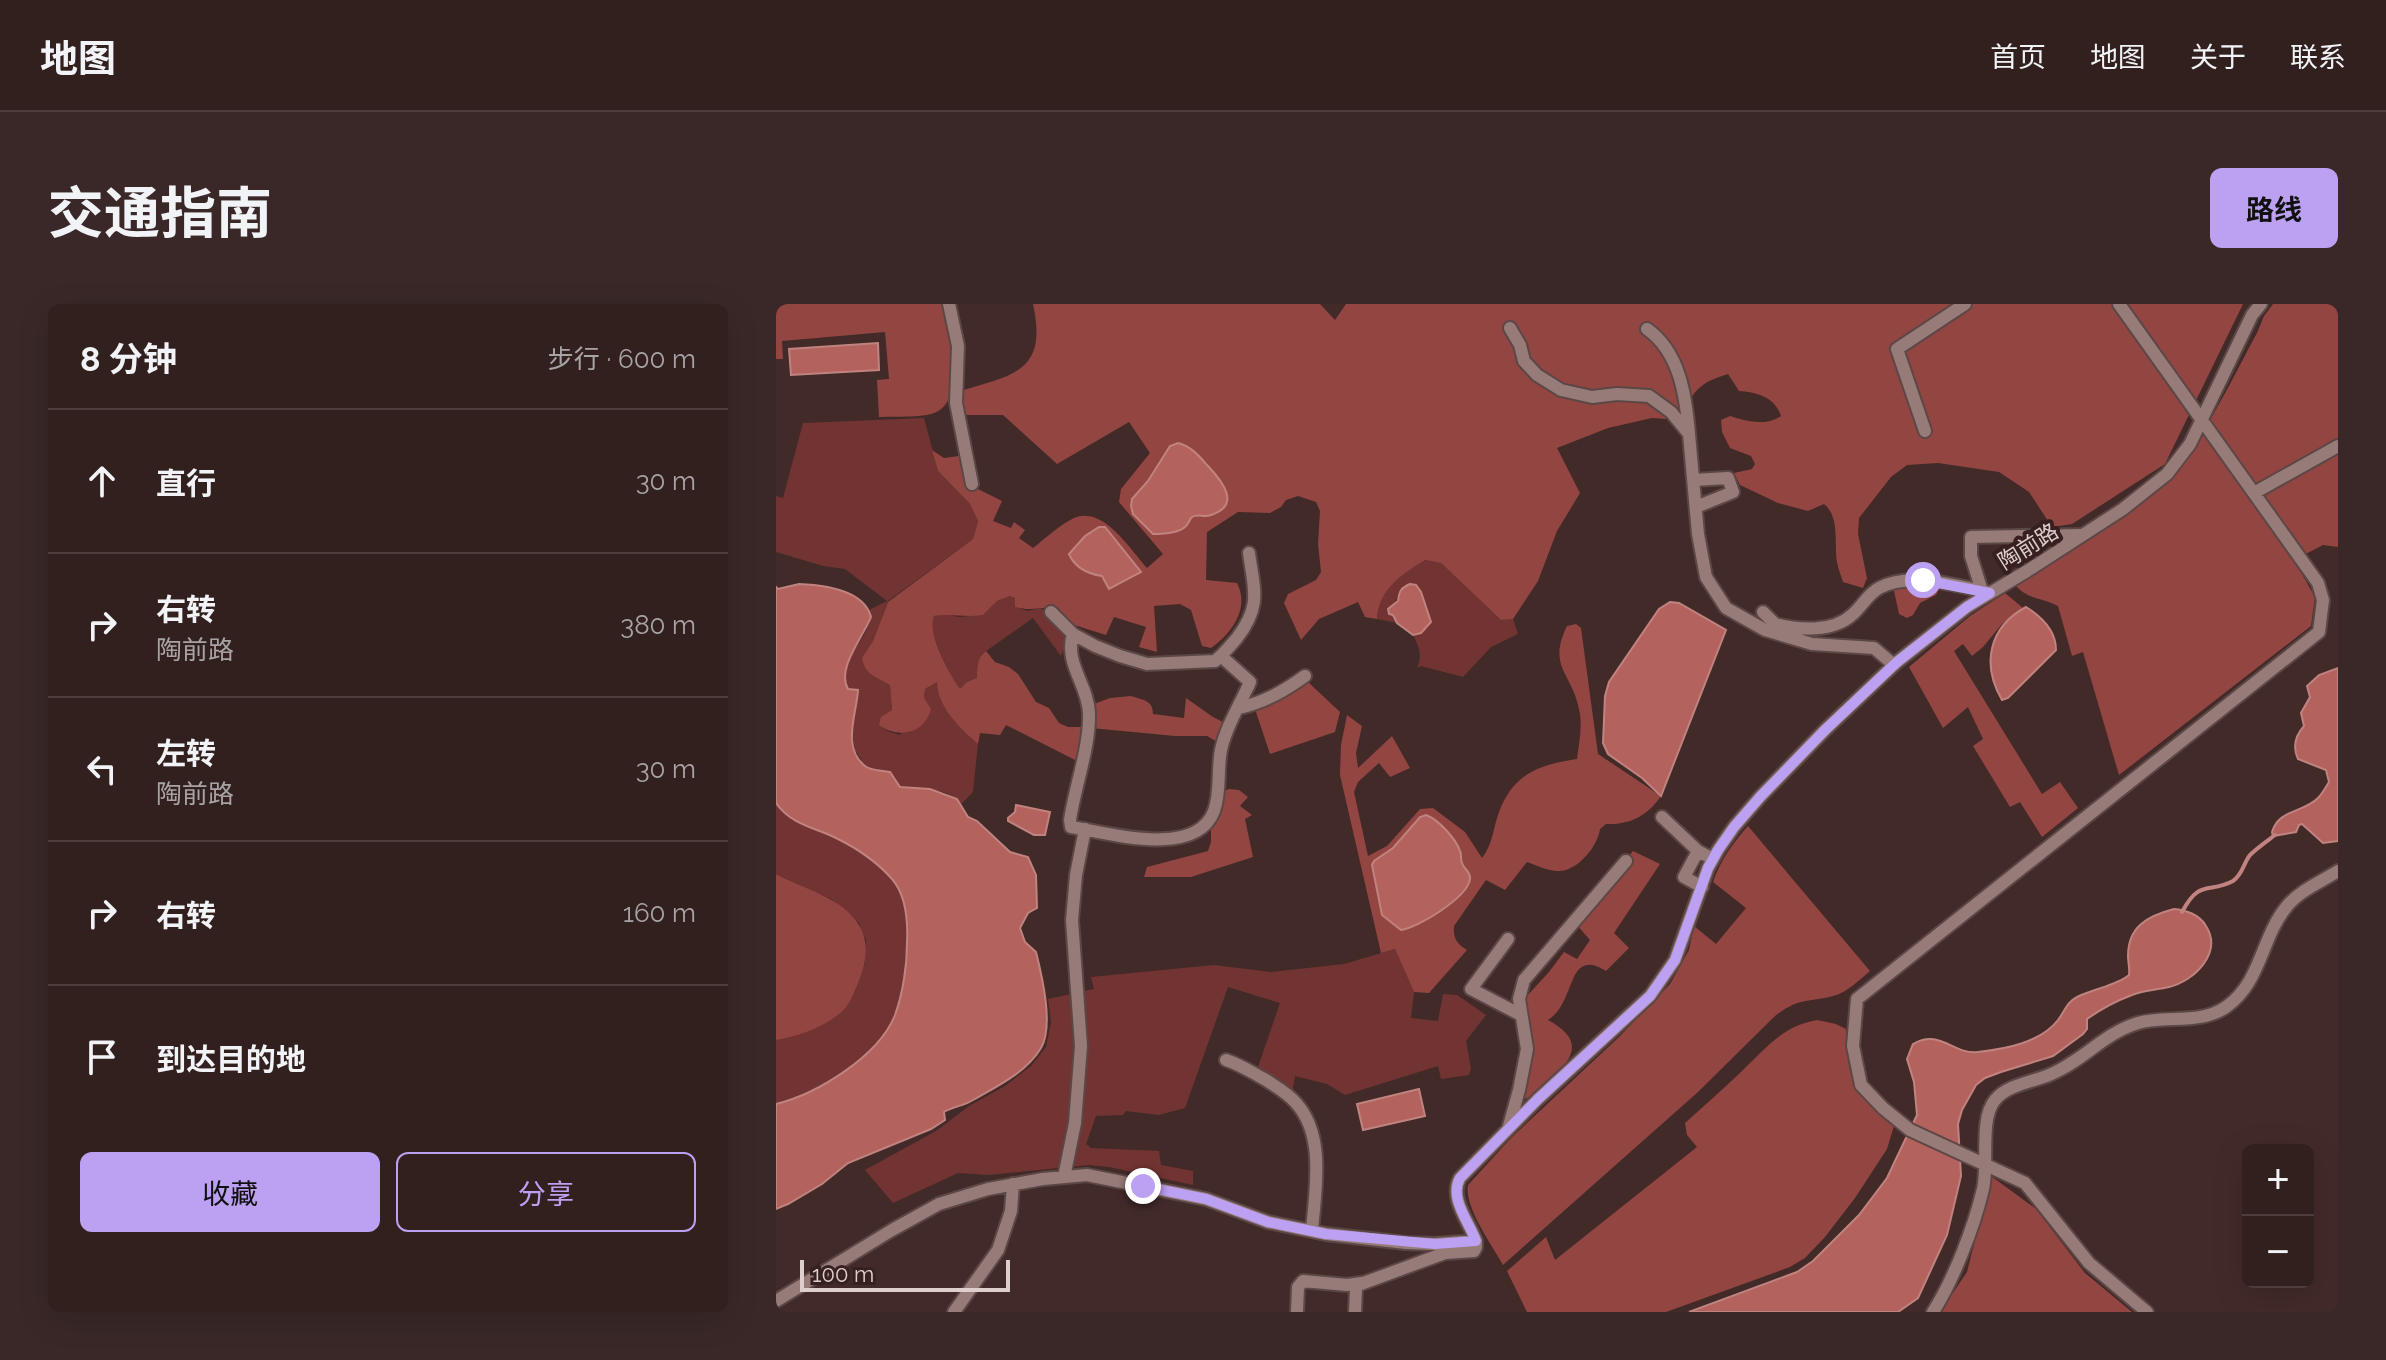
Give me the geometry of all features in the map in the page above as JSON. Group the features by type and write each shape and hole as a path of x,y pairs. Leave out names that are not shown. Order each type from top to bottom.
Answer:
{"street":[{"path":"949,304 958,346 956,403 972,484"},
{"path":"1925,431 1897,349 1965,304"},
{"path":"2119,304 2318,583 2323,600 2319,632 1857,999 1853,1046 1861,1085 1883,1108 1910,1130 2025,1183 2089,1263 2147,1312"},
{"name":"陶前路","path":"1476,1241 1455,1196 1455,1187 1460,1178 1650,996 1675,960 1713,859 1734,827 1825,730 1894,665 1986,592 2123,509 2167,474 2190,444 2252,315 2261,304"},
{"path":"1510,328 1524,353 1524,361 1537,375 1561,390 1592,397 1617,394 1649,396 1671,412 1689,434"},
{"path":"1647,329 1660,339 1674,361 1686,401 1706,577 1726,608 1775,624 1799,628 1833,624 1851,617 1879,588 1895,582 1923,580 1986,592"},
{"path":"2254,493 2338,446"},
{"path":"1694,480 1728,478 1733,492 1696,507"},
{"path":"1986,592 1971,556 1971,537 2083,535"},
{"path":"1051,612 1073,634 1095,646 1147,664 1215,661 1249,621 1255,605 1249,553"},
{"path":"1766,621 1812,644 1874,648 1894,665"},
{"path":"1073,634 1071,659 1089,712 1071,827 1160,841 1175,840 1199,828 1213,815 1221,749 1250,682 1221,656"},
{"path":"1239,708 1261,703 1305,676"},
{"path":"1662,817 1698,851 1713,859"},
{"path":"1064,1177 1075,1123 1081,1046 1072,920 1076,875 1085,829"},
{"path":"1698,851 1684,877 1702,887"},
{"path":"1508,1129 1527,1049 1519,999 1524,980 1626,861"},
{"path":"1933,1312 1948,1284 1983,1192 1988,1123 1997,1098 2009,1090 2069,1066 2129,1026 2153,1020 2202,1017 2226,1007 2249,984 2286,907 2338,871"},
{"path":"1508,939 1471,989 1521,1015"},
{"path":"1226,1060 1239,1064 1272,1084 1296,1103 1312,1129 1316,1170 1312,1231"},
{"path":"776,1301 939,1204 1013,1184 1087,1175 1193,1196 1268,1222 1312,1231 1406,1243 1476,1241 1474,1251 1445,1253 1365,1282 1347,1285 1303,1281 1298,1287 1297,1312"},
{"path":"954,1312 998,1250 1011,1211 1013,1184"},
{"path":"1355,1312 1356,1288 1365,1282"}],"shaded area":[{"path":"776,304 942,304 952,348 950,397 943,408 931,414 879,417 877,380 889,379 885,332 782,341 783,359 776,359"},
{"path":"1033,304 1320,304 1335,320 1346,304 2243,304 2165,464 2072,524 2052,527 2029,492 1999,472 1938,463 1907,465 1891,477 1859,518 1858,534 1867,578 1863,588 1843,582 1837,562 1834,523 1824,504 1808,511 1778,503 1740,485 1734,473 1752,469 1755,464 1751,456 1730,448 1722,432 1721,420 1730,416 1763,422 1781,416 1774,404 1764,397 1739,391 1728,374 1709,381 1697,390 1683,420 1652,418 1608,428 1557,448 1580,493 1557,531 1538,581 1513,619 1501,620 1441,563 1425,560 1400,577 1387,591 1377,619 1365,617 1358,602 1319,619 1301,640 1284,603 1288,594 1316,580 1321,572 1318,544 1320,511 1316,502 1298,496 1286,500 1270,513 1238,512 1207,532 1206,580 1237,583 1241,602 1232,627 1211,648 1202,646 1191,610 1180,604 1154,606 1157,652 1139,647 1146,627 1114,617 1106,635 1071,624 1058,608 1015,607 1015,598 1010,596 997,601 983,615 934,616 936,643 960,689 977,678 979,660 986,651 995,662 1018,674 1036,702 1049,708 1059,723 1068,727 1084,727 1077,761 1006,725 1000,735 980,733 978,744 945,708 937,682 925,689 924,698 931,709 923,724 910,732 886,729 879,725 881,717 892,710 890,685 869,672 862,658 873,641 888,602 973,539 978,521 970,504 938,471 932,450 944,458 959,456 966,483 1002,501 993,521 1011,528 1014,522 1025,530 1019,538 1033,548 1063,524 1085,516 1105,523 1115,531 1147,568 1163,554 1119,502 1121,489 1150,453 1129,422 1057,464 1003,415 962,415 960,391 1010,374 1022,367 1030,357 1036,327"},
{"path":"2273,304 2338,304 2338,547 2323,545 2294,560 2315,597 2311,626 2119,775 2083,652 2072,656 2058,606 2031,596 2016,586 2156,492 2172,475 2212,416"},
{"path":"878,343 879,370 791,375 789,349"},
{"path":"924,418 938,471 970,504 978,521 973,539 888,601 873,641 862,659 890,684 892,710 879,724 887,731 900,735 924,698 925,689 937,682 945,707 978,744 973,792 960,805 940,791 900,787 895,777 866,768 855,750 851,728 857,690 847,690 845,669 866,630 869,610 887,601 845,569 776,552 776,496 783,498 803,423"},
{"path":"1178,443 1187,446 1213,472 1226,492 1226,505 1208,516 1192,517 1182,529 1153,534 1133,514 1132,499 1148,481 1170,446"},
{"path":"1099,527 1105,527 1141,572 1109,589 1102,576 1083,570 1069,554 1085,536"},
{"path":"1424,560 1441,563 1501,620 1513,619 1518,634 1491,647 1463,677 1421,666 1417,668 1420,651 1413,635 1421,633 1431,622 1416,585 1398,593 1393,611 1397,623 1377,619 1387,591"},
{"path":"799,584 830,588 851,595 867,608 871,617 845,672 848,689 858,690 852,740 858,758 867,768 890,772 900,787 930,789 957,799 968,817 977,821 1010,852 1028,857 1036,875 1037,908 1028,913 1020,928 1025,942 1036,952 1046,1001 1047,1027 1045,1039 1035,1057 1010,1078 970,1102 944,1112 945,1120 931,1129 848,1163 822,1184 776,1209 776,1104 810,1092 827,1082 861,1059 875,1045 895,1015 907,952 906,910 901,893 892,879 860,852 797,821 776,803 776,587"},
{"path":"1416,585 1421,592 1431,622 1421,633 1413,635 1397,623 1388,609 1398,601 1403,588"},
{"path":"1909,585 1940,587 1936,595 1920,603 1913,615 1907,618 1899,614 1894,591 1890,590"},
{"path":"2005,593 2023,608 2002,624 1972,656 1963,644 1954,651 2042,794 2060,782 2078,808 2042,837 2020,802 2010,807 1973,746 1983,739 1968,707 1943,728 1909,667 1970,616"},
{"path":"1015,597 1016,607 1027,611 1041,608 1068,636 1061,656 1033,618 982,654 977,667 978,678 967,682 960,690 937,643 934,616 983,615 997,601"},
{"path":"1670,602 1679,603 1726,630 1661,796 1608,754 1603,743 1605,696 1609,682 1659,609"},
{"path":"2026,607 2047,625 2054,636 2056,650 2008,698 2002,700 1992,673 1992,648 2004,625"},
{"path":"1576,624 1581,628 1598,754 1661,796 1637,818 1606,824 1600,829 1591,850 1572,867 1554,871 1527,862 1505,890 1486,880 1454,926 1456,940 1467,950 1429,993 1414,992 1395,949 1381,953 1340,775 1341,745 1347,715 1362,726 1356,753 1358,768 1392,736 1410,768 1390,777 1379,763 1358,782 1354,792 1368,856 1387,846 1420,809 1433,808 1465,832 1482,858 1499,812 1512,788 1540,768 1577,759 1580,715 1559,651 1567,626"},
{"path":"2338,668 2338,841 2323,843 2302,824 2296,832 2273,836 2272,832 2280,819 2312,803 2329,782 2326,770 2298,759 2295,745 2304,726 2301,713 2310,697 2307,686 2319,675"},
{"path":"1308,682 1340,712 1335,732 1270,754 1255,709 1288,696"},
{"path":"1131,696 1149,703 1153,714 1184,718 1186,698 1227,724 1219,743 1207,736 1091,728 1094,704 1110,698"},
{"path":"1239,790 1248,797 1240,806 1252,815 1245,819 1253,857 1191,877 1144,877 1147,867 1208,851 1211,825 1220,810 1222,792"},
{"path":"776,803 789,816 867,856 886,873 904,901 907,935 902,988 895,1015 887,1030 861,1059 845,1071 810,1092 776,1104 776,1040 823,1024 855,992 865,962 866,940 859,923 831,899 776,874"},
{"path":"1016,805 1050,812 1045,835 1034,835 1008,821"},
{"path":"1426,815 1441,825 1455,841 1470,879 1452,903 1419,924 1401,930 1382,915 1372,865 1393,848 1420,817"},
{"path":"1748,826 1870,971 1838,994 1797,1003 1775,1016 1698,1092 1503,1265 1474,1215 1468,1185 1511,1138 1619,1037 1670,984 1689,950 1694,926 1716,944 1746,908 1713,882 1728,852"},
{"path":"1633,851 1660,864 1614,933 1629,948 1606,971 1593,965 1584,966 1578,971 1564,1001 1548,1020 1571,1040 1571,1055 1536,1093 1525,1099 1522,1097 1532,1065 1532,1044 1524,1009 1526,997 1564,952 1577,959 1590,940 1576,924"},
{"path":"776,874 843,908 859,925 866,948 857,985 841,1013 814,1029 776,1040"},
{"path":"2174,909 2200,919 2210,936 2208,956 2196,972 2178,984 2137,993 2109,1006 2087,1019 2087,1029 2083,1034 2053,1056 1985,1078 1976,1085 1958,1124 1961,1176 1947,1235 1918,1298 1898,1312 1689,1312 1797,1272 1813,1261 1859,1215 1887,1178 1917,1115 1914,1082 1907,1059 1913,1044 1931,1039 1961,1050 1978,1052 2010,1047 2042,1034 2051,1028 2073,999 2129,975 2129,946 2135,930 2155,915"},
{"path":"1395,949 1414,992 1411,1018 1438,1021 1443,994 1457,995 1486,1015 1466,1041 1471,1068 1469,1075 1441,1079 1438,1066 1345,1095 1327,1084 1295,1076 1292,1093 1257,1070 1280,1003 1228,987 1185,1108 1159,1115 1126,1111 1123,1115 1096,1116 1086,1144 1091,1148 1159,1151 1161,1165 1193,1171 1193,1185 1089,1165 989,1175 958,1173 893,1203 865,1170 936,1131 1031,1066 1046,1047 1051,1022 1048,999 1094,989 1091,977 1214,965 1271,972 1344,964"},
{"path":"1817,1020 1846,1029 1849,1063 1856,1085 1870,1104 1894,1126 1887,1149 1855,1198 1805,1258 1790,1267 1666,1312 1527,1312 1507,1271 1546,1237 1555,1260 1697,1147 1687,1135 1685,1123 1775,1040 1794,1027"},
{"path":"1419,1089 1425,1116 1363,1130 1357,1104"},
{"path":"1991,1176 2036,1209 2085,1273 2132,1312 1940,1312 1967,1272"}],"waterway":[{"path":"2182,912 2188,901 2200,891 2233,881 2250,855 2275,835"}],"route":[{"path":"1143,1186 1206,1199 1268,1222 1326,1234 1406,1243 1476,1241 1455,1196 1455,1187 1460,1178 1538,1099 1650,996 1675,960 1708,868 1734,827 1825,730 1897,662 1967,607 1990,593 1923,580"}]}
